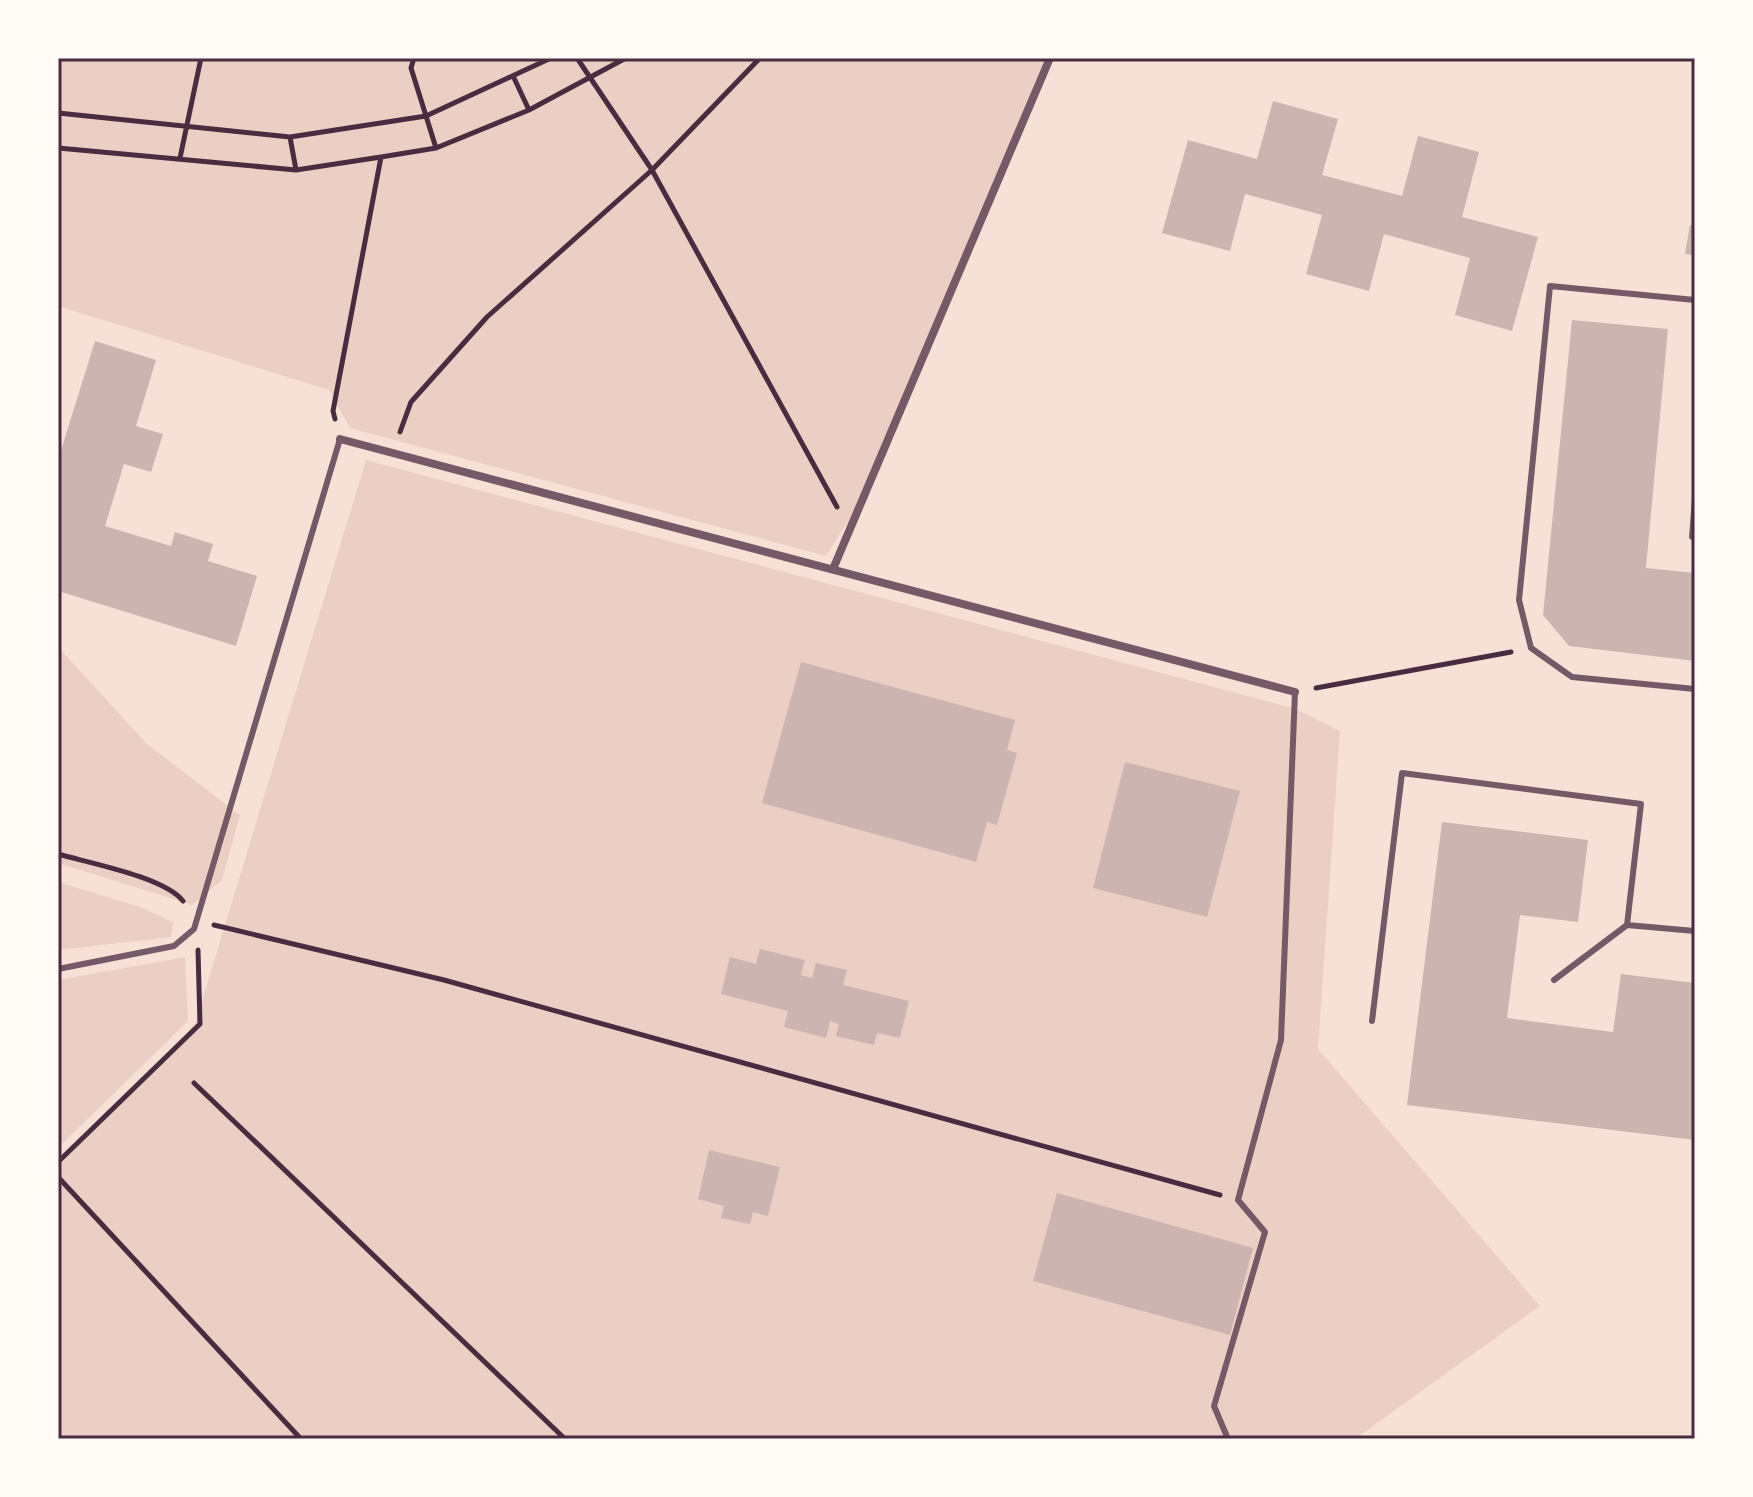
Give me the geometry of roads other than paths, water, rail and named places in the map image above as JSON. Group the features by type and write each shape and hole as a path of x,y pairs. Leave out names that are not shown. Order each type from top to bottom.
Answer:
{"street":[{"path":"833,569 1050,58"},
{"path":"340,439 1295,692"}],"lane":[{"path":"1695,300 1550,286 1519,600 1531,648 1572,677 1695,689"},
{"path":"58,969 174,946 189,936 197,921 340,439"},
{"path":"1695,498 1692,537 1695,538"},
{"path":"1228,1439 1214,1406 1265,1232 1238,1200 1281,1040 1295,692"},
{"path":"1372,1021 1402,773 1641,804 1627,925"},
{"path":"1554,980 1627,925 1695,931"}]}
